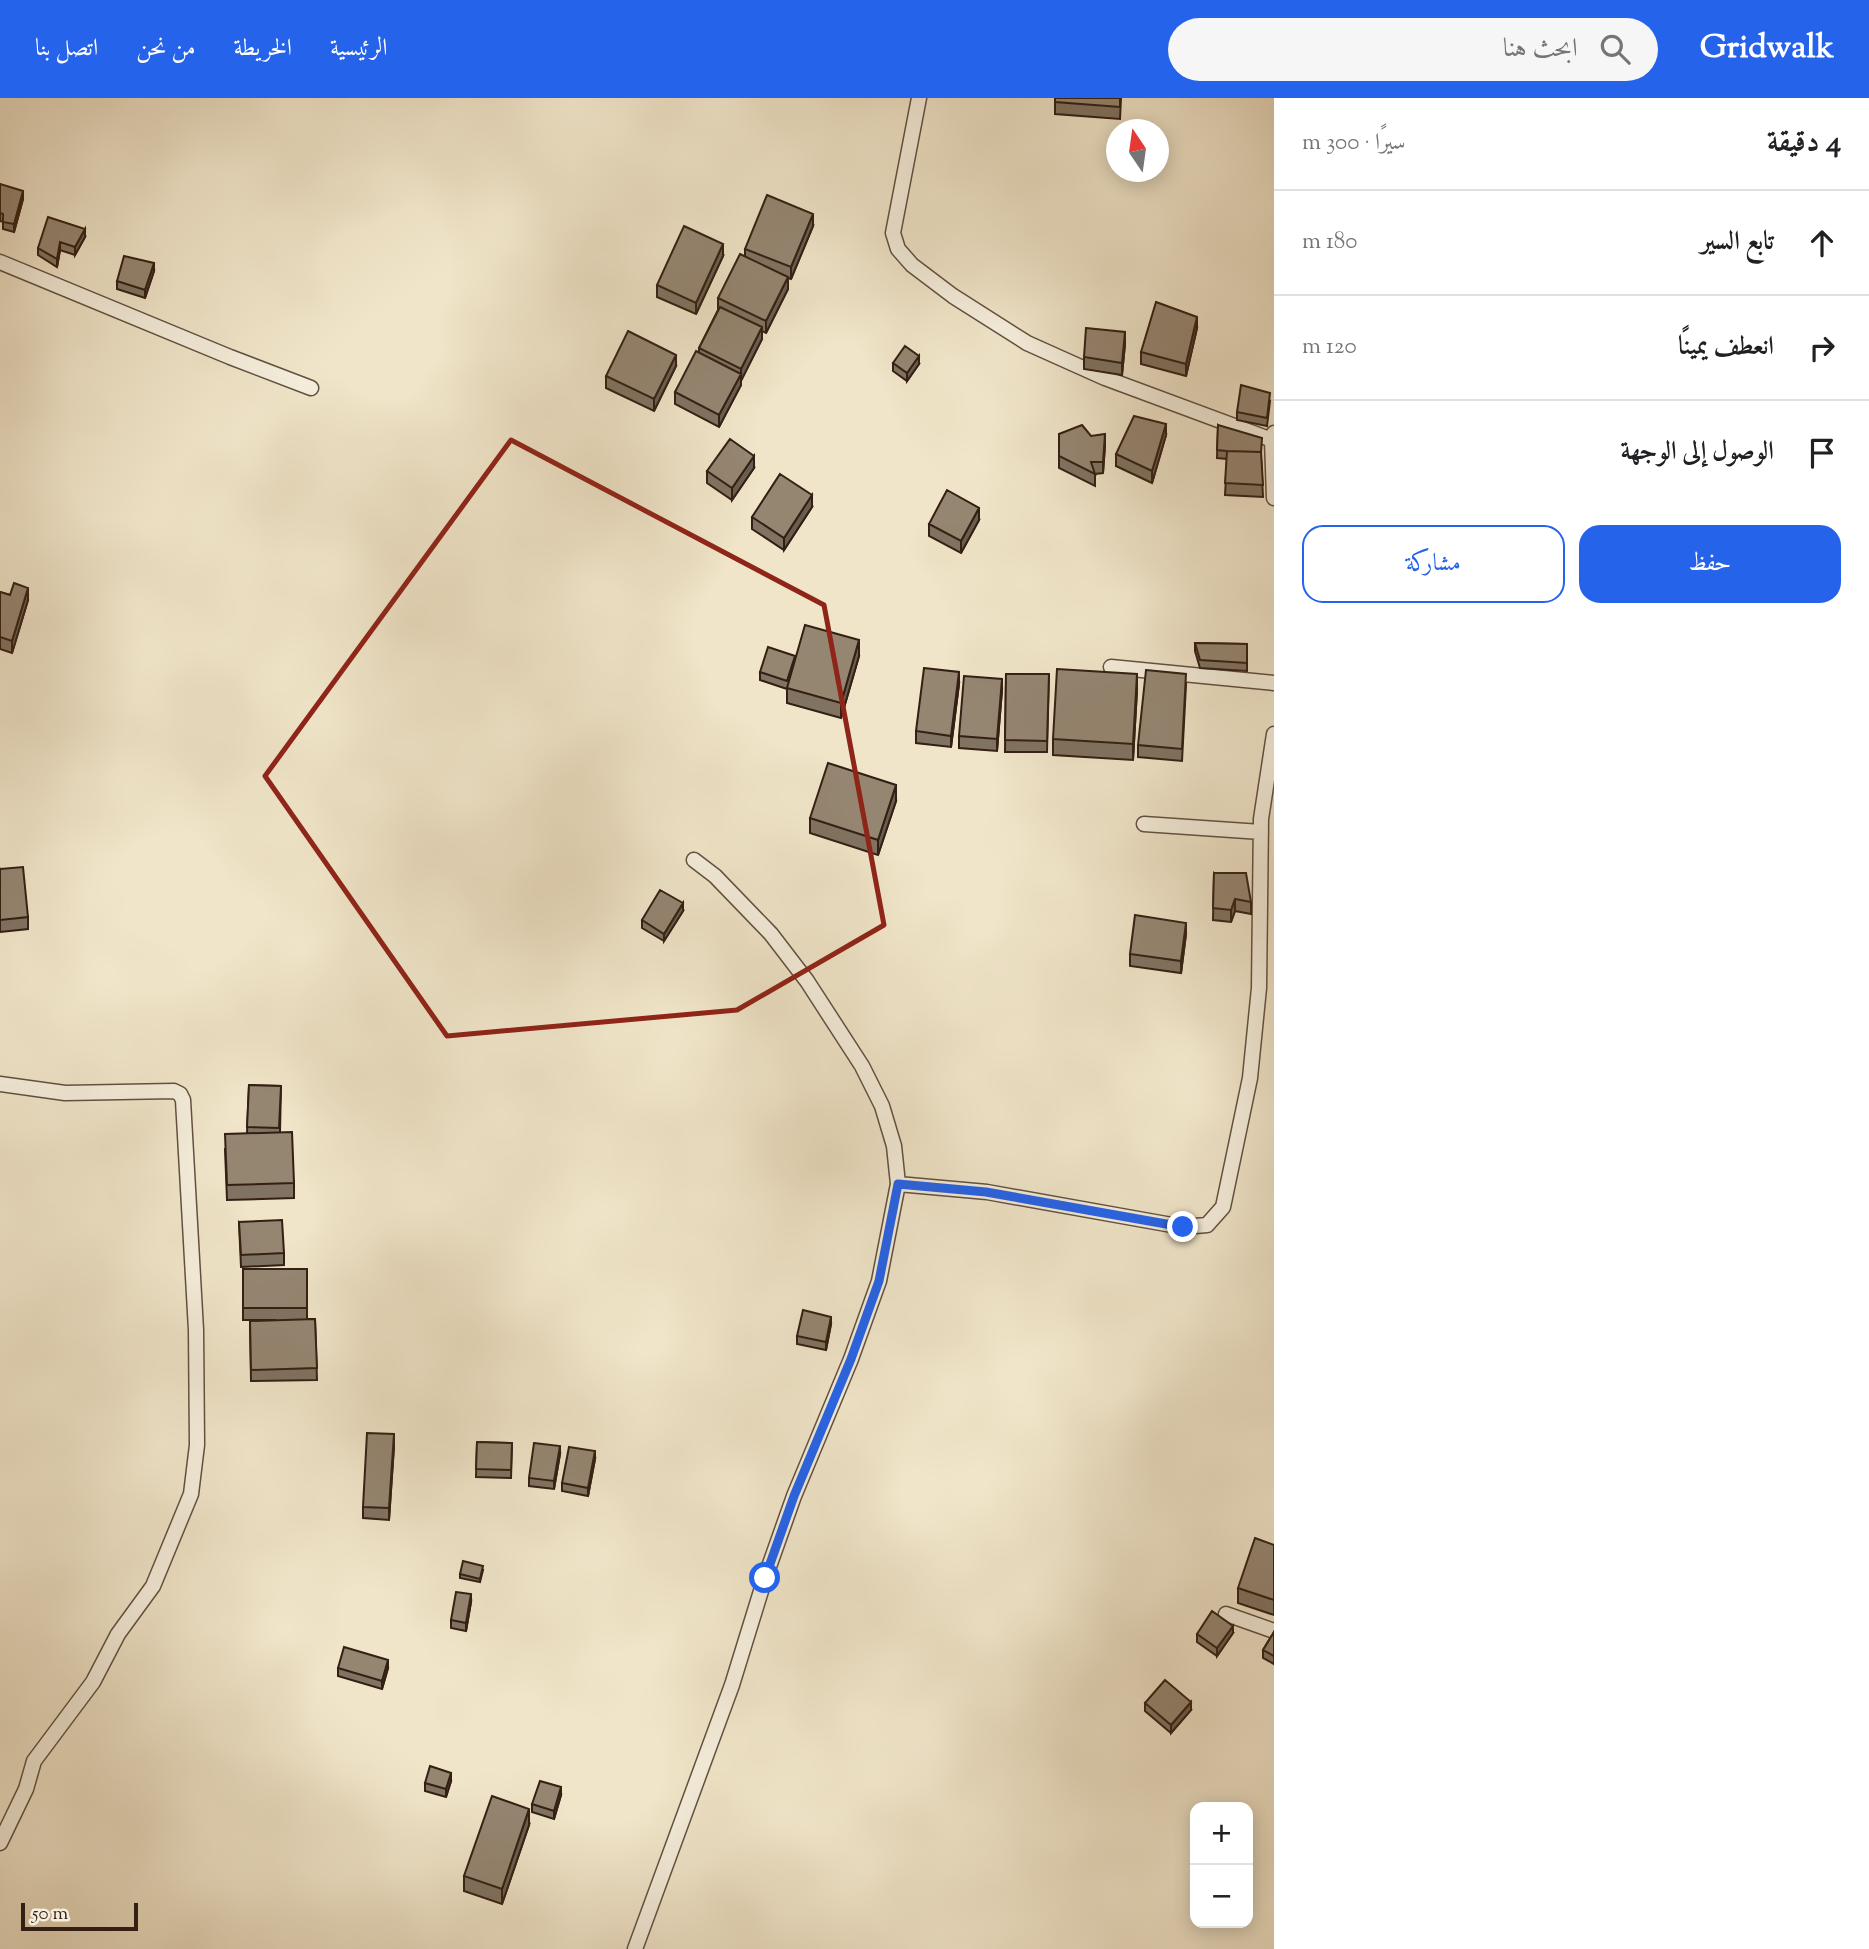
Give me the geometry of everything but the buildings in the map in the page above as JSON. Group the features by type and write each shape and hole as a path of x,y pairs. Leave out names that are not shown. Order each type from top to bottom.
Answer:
{"street":[{"path":"919,98 893,233 898,249 912,265 953,296 1027,344 1105,378 1273,436 1274,498"},
{"path":"0,262 230,358 311,388"},
{"path":"1111,667 1274,683"},
{"path":"898,1184 986,1192 1183,1227 1207,1225 1223,1207 1250,1078 1259,988 1261,832 1274,734"},
{"path":"1144,824 1261,832"},
{"path":"635,1949 732,1685 794,1496 851,1359 879,1281 898,1184 894,1146 882,1106 862,1066 807,981 771,934 715,876 694,860"},
{"path":"0,1084 65,1093 174,1091 180,1094 183,1100 196,1330 197,1445 191,1494 153,1586 118,1634 93,1682 34,1760 26,1789 0,1843"},
{"path":"1226,1614 1274,1631"}],"highlighted area":[{"path":"511,440 824,605 884,925 737,1010 447,1036 265,776"}],"route":[{"path":"765,1578 794,1496 851,1359 879,1281 898,1184 986,1192 1183,1227"}]}
